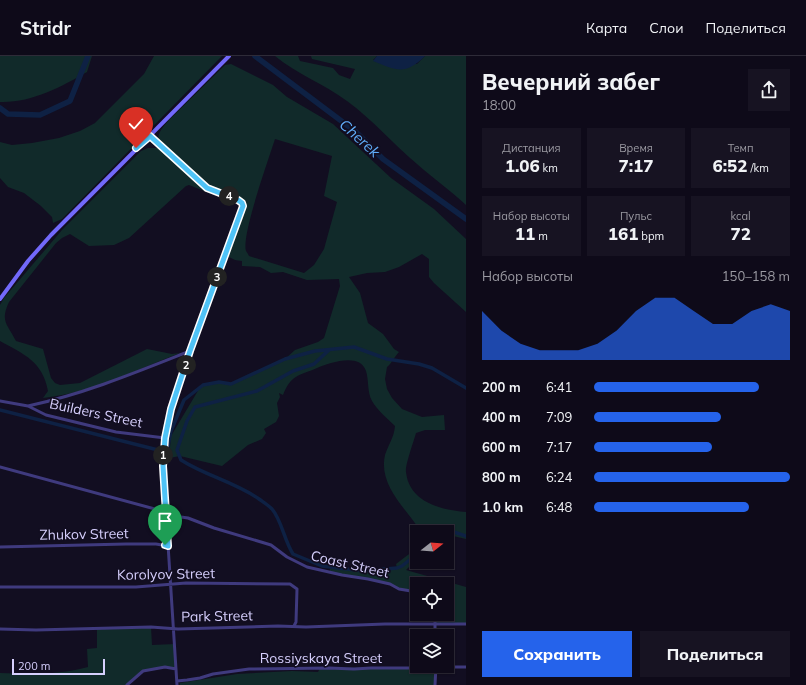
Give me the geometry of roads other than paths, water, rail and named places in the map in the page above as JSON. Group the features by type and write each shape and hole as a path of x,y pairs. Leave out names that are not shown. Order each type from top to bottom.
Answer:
{"street":[{"path":"0,298 28,261 51,235 229,56"},
{"path":"150,136 207,188 238,200 243,206 190,351 171,409 165,438 162,462 177,685"},
{"path":"28,406 93,389 190,351"},
{"name":"Builders Street","path":"0,401 28,406 46,415 116,432 165,438"},
{"path":"0,467 166,512"},
{"name":"Coast Street","path":"167,520 181,517 188,518 271,546 287,557 307,567 342,575 368,578 390,584 400,589 410,591"},
{"name":"Zhukov Street","path":"0,547 115,544 156,544 168,546"},
{"name":"Korolyov Street","path":"0,587 136,587 186,583 292,584 297,589 296,622"},
{"path":"294,626 296,622 300,626"},
{"path":"435,629 435,624 466,624"},
{"name":"Park Street","path":"0,629 178,629 435,624"},
{"path":"127,685 142,671 164,666 176,669"},
{"name":"Rossiyskaya Street","path":"454,666 466,666"},
{"name":"Rossiyskaya Street","path":"177,681 194,679 213,674 249,670 410,668"},
{"path":"436,673 436,685"}],"water":[{"path":"377,56 425,56 406,69 394,69 373,61"}],"waterway":[{"name":"Cherek","path":"0,108 8,114 40,115 70,101 88,56"},
{"name":"Cherek","path":"255,56 356,132 383,159 466,219"},
{"path":"167,451 171,431 184,400 203,385 219,382 231,384 285,359 315,351 354,347 387,359 419,364 432,368 466,388"},
{"path":"329,350 314,364 293,371 257,391 195,407 187,421 177,450 181,460 250,493 272,509 278,519 293,554 322,566 363,571 397,568 410,560"},
{"path":"0,410 158,450"},
{"path":"454,532 466,536"}]}
